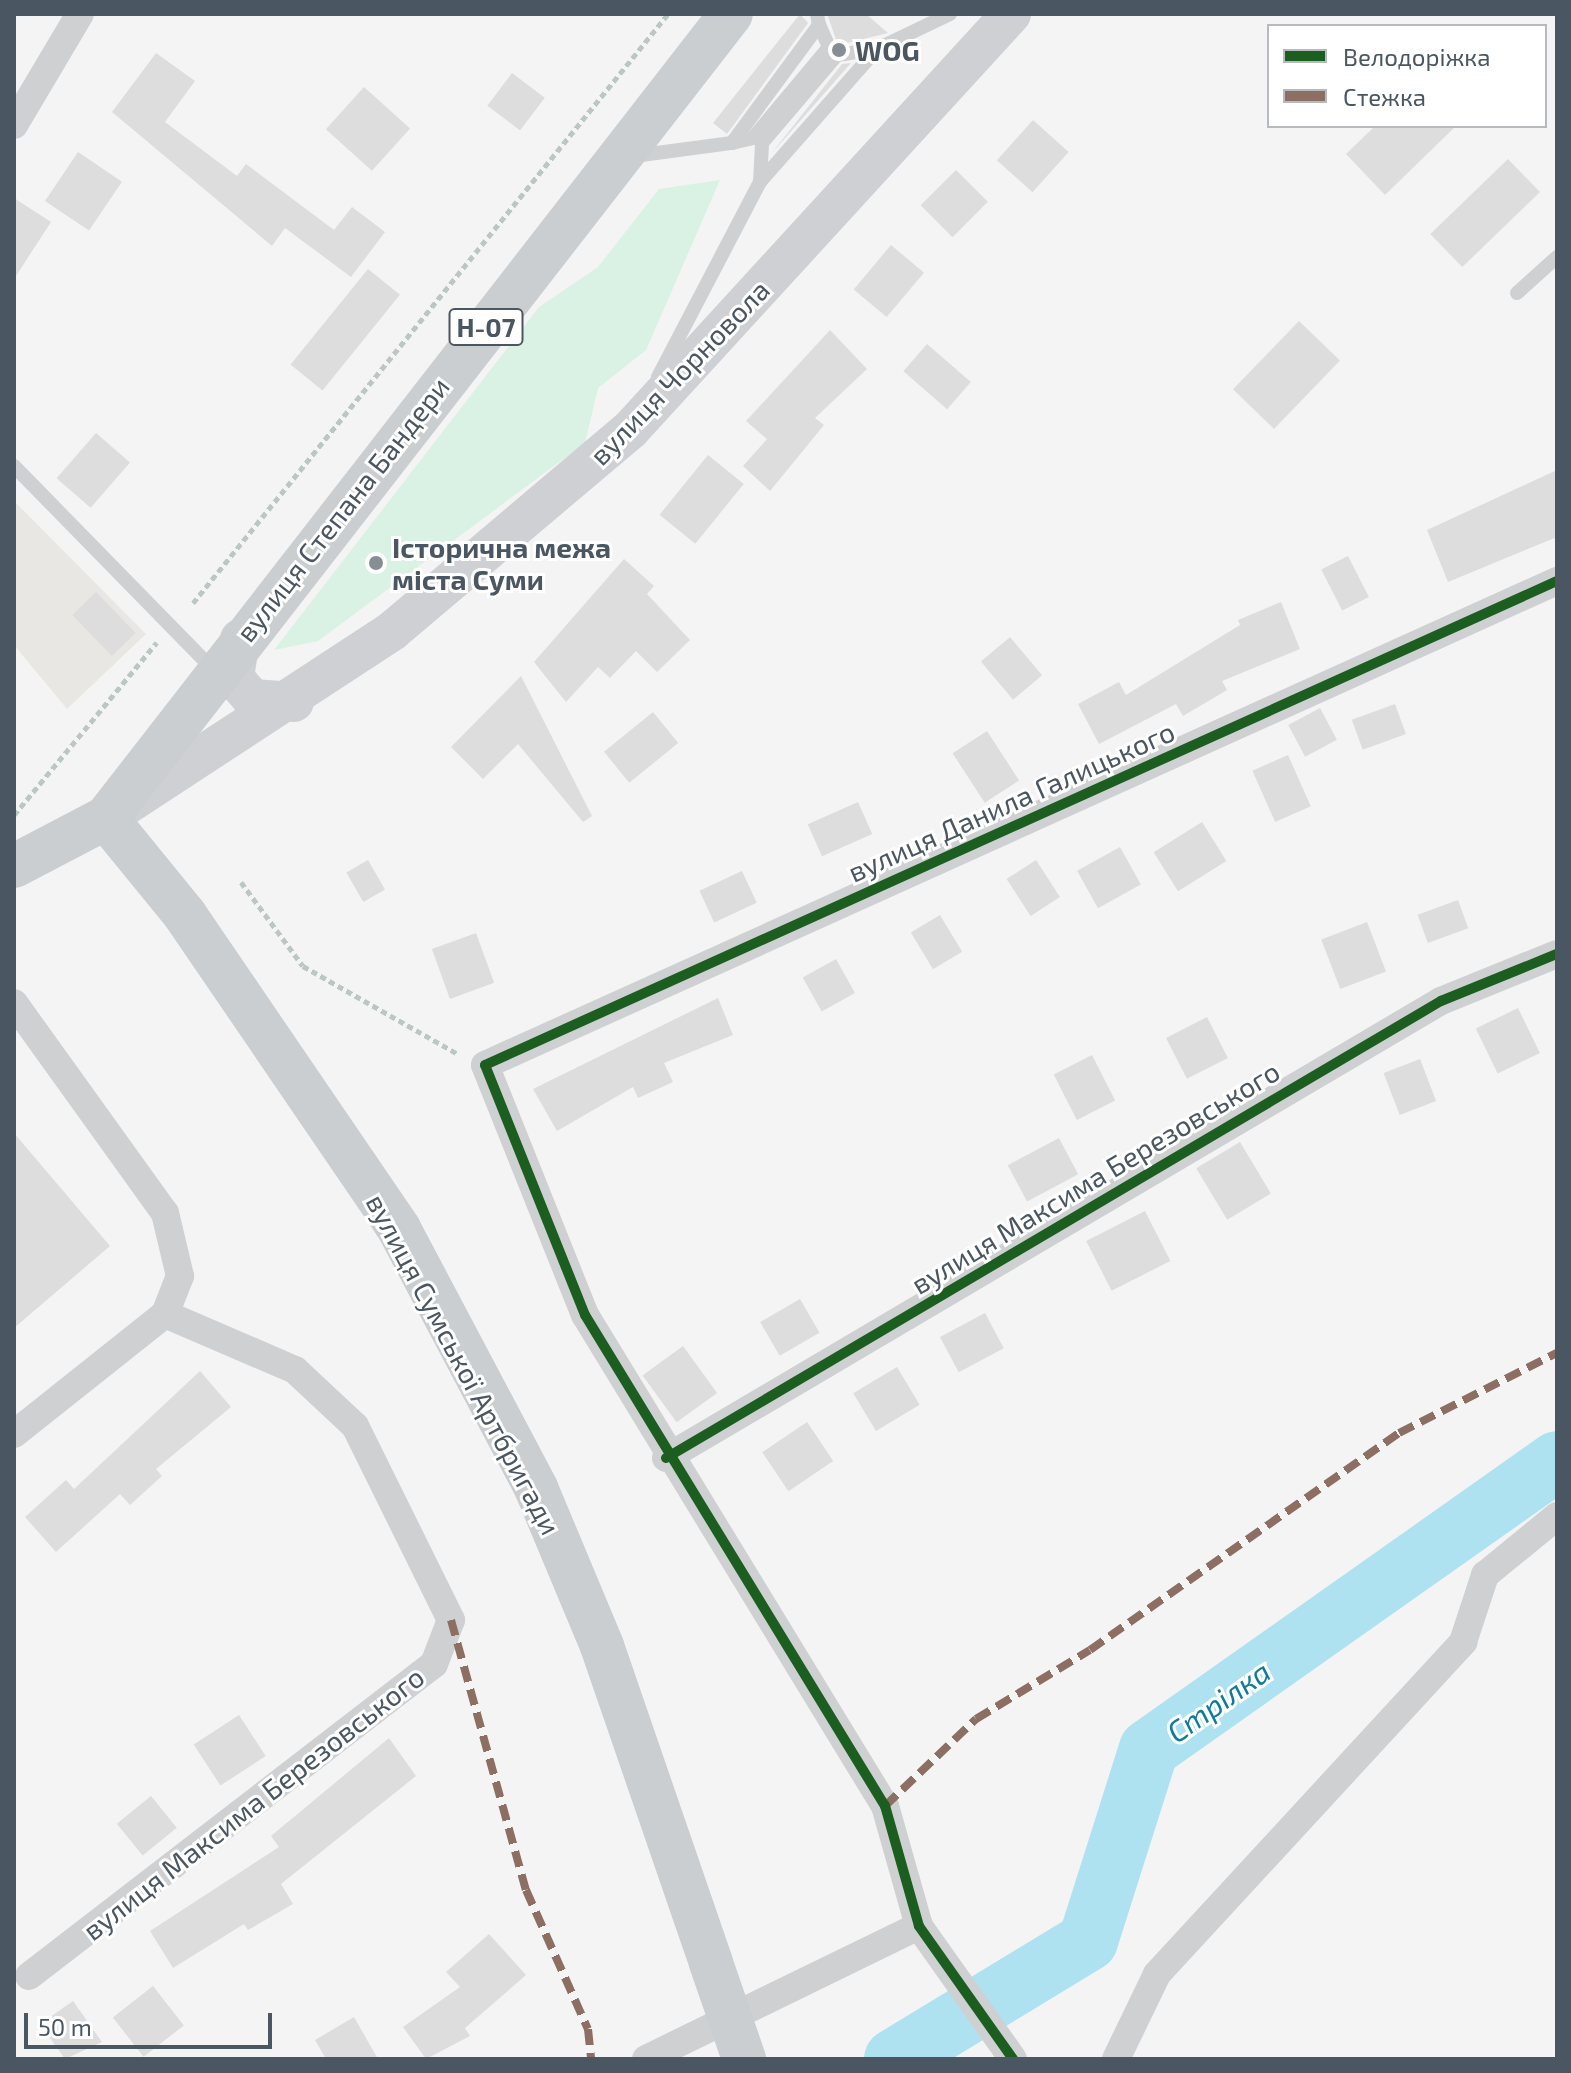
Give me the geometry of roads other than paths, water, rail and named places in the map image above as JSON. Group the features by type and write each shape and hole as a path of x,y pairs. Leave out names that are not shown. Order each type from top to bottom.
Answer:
{"main road":[{"name":"вулиця Степана Бандери","path":"106,818 228,655 731,14"},
{"name":"вулиця Чорновола","path":"106,818 294,702 392,631 630,430 1011,14"},
{"path":"228,655 234,678 252,699 294,702"},
{"name":"Н-07","path":"14,866 106,818"},
{"name":"вулиця Сумської Артбригади","path":"106,818 273,1039 428,1283 536,1488 602,1646 744,2059"}],"street":[{"path":"14,125 80,14"},
{"name":"вулиця Данила Галицького","path":"666,1458 585,1315 485,1065 1557,581"},
{"name":"вулиця Максима Березовського","path":"666,1458 1441,1001 1557,954"},
{"path":"14,1003 165,1213 180,1276 165,1314 14,1434"},
{"name":"вулиця Максима Березовського","path":"29,1976 434,1664 451,1620 355,1426 295,1370 165,1314"},
{"path":"666,1458 885,1806 919,1926 1011,2057"},
{"path":"1116,2059 1157,1974 1463,1642 1485,1575 1557,1516"},
{"path":"646,2059 919,1926"}],"lane":[{"path":"760,182 762,143 837,55 877,49 950,14"},
{"path":"618,158 732,143 818,20"},
{"path":"630,430 760,182 877,49"},
{"path":"1517,293 1557,257"},
{"path":"14,466 170,625 228,655"}],"waterway":[{"name":"Стрілка","path":"894,2059 1088,1941 1149,1749 1557,1461"}],"place":[{"name":"WOG","path":"839,50"},
{"name":"Історична межа міста Суми","path":"376,563"}]}
